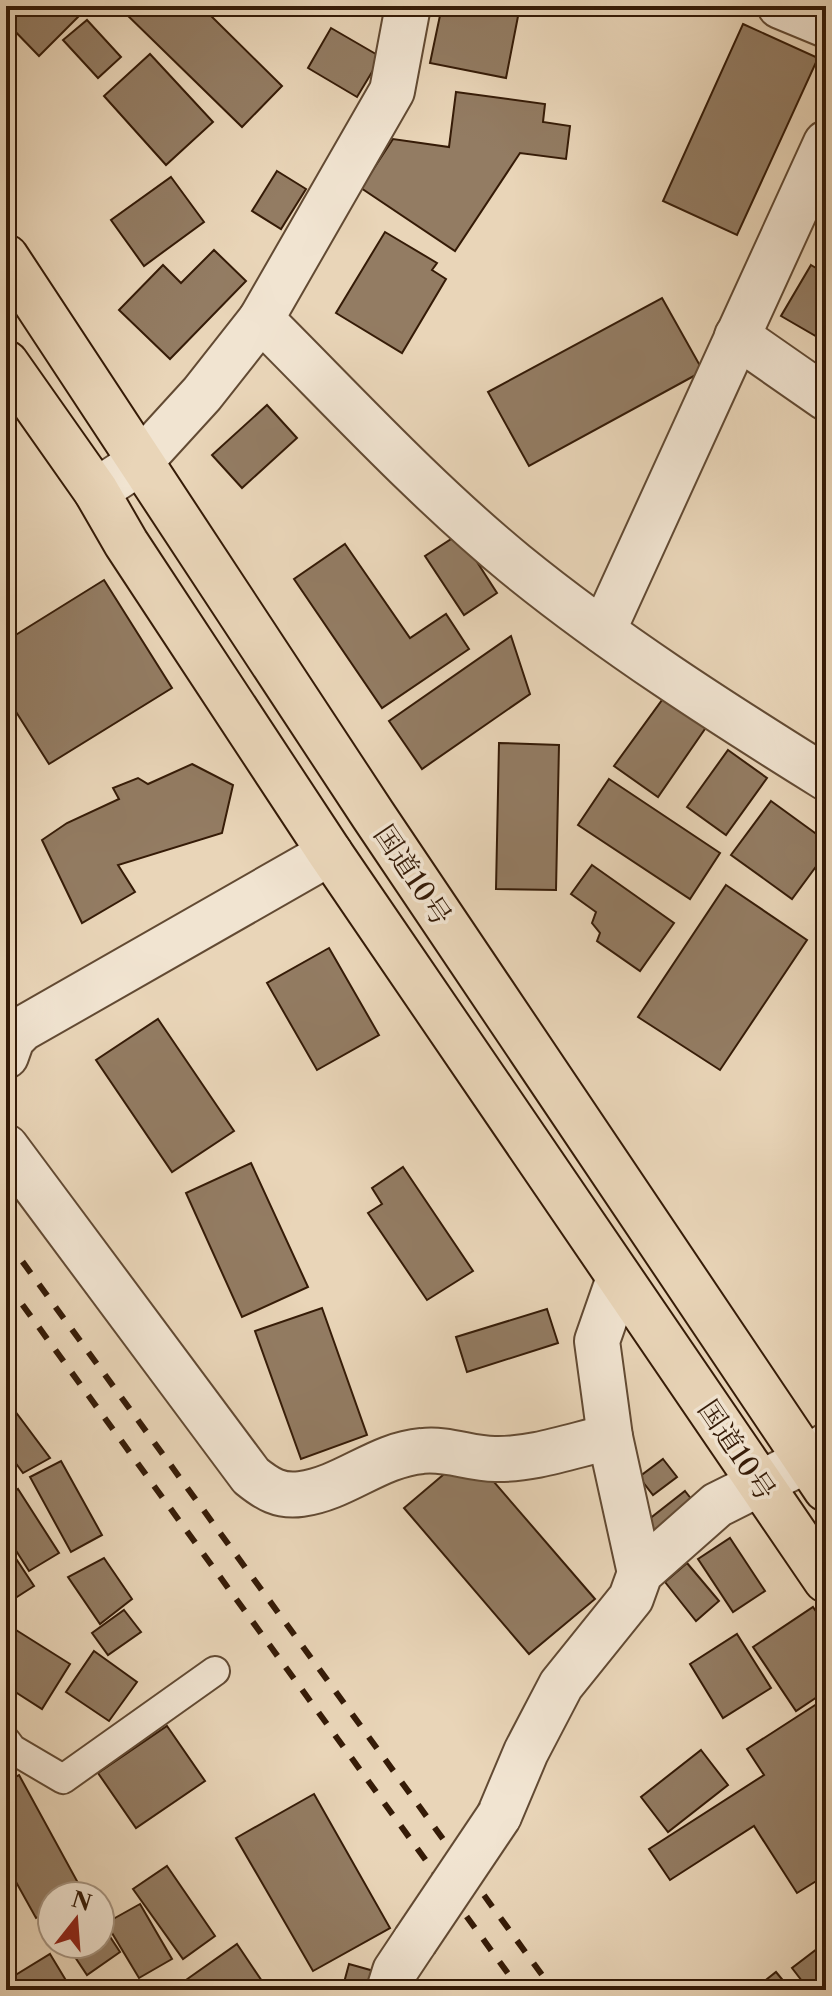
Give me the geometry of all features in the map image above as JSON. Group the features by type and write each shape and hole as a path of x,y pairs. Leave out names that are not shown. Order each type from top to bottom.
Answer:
{"highway":[{"name":"国道10号","path":"6,257 139,463 820,1465"},
{"name":"国道10号","path":"6,363 96,491 126,543 330,853 826,1580"}],"street":[{"path":"96,491 139,463 202,394 261,319 392,91 408,6"},
{"path":"780,6 826,25"},
{"path":"603,631 737,336 823,158"},
{"path":"261,319 414,471 514,563 603,631 821,766"},
{"path":"737,336 826,398"},
{"path":"6,1056 12,1039 22,1029 330,853"},
{"path":"6,1147 251,1476 271,1492 298,1495 330,1487 378,1461 420,1451 452,1450 492,1459 514,1459 610,1437"},
{"path":"619,1278 597,1341 610,1437 640,1573"},
{"path":"402,1973 499,1816 526,1752 561,1685 631,1598 640,1573 717,1505 760,1484 820,1465"}],"lane":[{"path":"6,1741 12,1749 63,1779 215,1671"}],"building":[{"path":"6,6 71,6 80,15 39,56 6,22"},
{"path":"126,6 201,6 282,86 242,127 122,10"},
{"path":"442,6 520,6 506,78 430,63"},
{"path":"87,20 121,57 98,78 63,40"},
{"path":"743,24 818,58 737,235 663,201"},
{"path":"331,28 381,57 357,97 308,68"},
{"path":"150,54 213,122 166,165 104,96"},
{"path":"456,92 545,104 543,122 570,126 566,159 520,153 455,251 361,188 393,139 449,147"},
{"path":"277,171 306,189 281,229 252,211"},
{"path":"171,177 204,222 144,266 111,220"},
{"path":"385,232 437,263 432,270 446,279 402,353 336,313"},
{"path":"214,250 246,281 170,359 119,310 163,265 181,283"},
{"path":"811,265 826,274 826,342 781,316"},
{"path":"662,298 703,371 529,466 488,392"},
{"path":"267,405 297,438 242,488 212,455"},
{"path":"459,534 497,593 464,615 425,556"},
{"path":"345,544 410,638 446,614 469,649 382,708 294,579"},
{"path":"104,580 172,688 49,764 6,696 6,641"},
{"path":"511,636 530,694 422,769 389,721"},
{"path":"665,696 707,726 658,797 614,766"},
{"path":"499,743 559,745 556,890 496,889"},
{"path":"728,750 767,778 726,835 687,807"},
{"path":"192,764 233,785 222,833 118,865 135,892 82,923 42,840 67,823 119,799 113,788 138,778 148,784"},
{"path":"609,779 720,853 690,899 578,825"},
{"path":"771,801 826,841 826,853 792,899 731,855"},
{"path":"592,865 674,923 640,971 597,941 600,933 592,923 596,912 571,894"},
{"path":"726,885 807,940 720,1070 638,1017"},
{"path":"329,948 379,1035 317,1070 267,983"},
{"path":"158,1019 234,1131 172,1172 96,1060"},
{"path":"251,1163 308,1287 242,1317 186,1193"},
{"path":"403,1167 473,1271 427,1300 368,1213 382,1204 372,1188"},
{"path":"322,1308 367,1435 301,1459 255,1331"},
{"path":"547,1309 558,1343 467,1372 456,1337"},
{"path":"6,1399 50,1458 23,1473 6,1450"},
{"path":"469,1453 595,1599 529,1654 404,1508"},
{"path":"663,1459 677,1477 653,1495 639,1477"},
{"path":"61,1461 102,1535 71,1552 30,1477"},
{"path":"18,1489 59,1553 29,1571 6,1535 6,1497"},
{"path":"685,1491 703,1514 658,1550 639,1527"},
{"path":"730,1538 765,1591 733,1612 698,1559"},
{"path":"6,1546 34,1586 6,1604"},
{"path":"104,1558 132,1599 100,1624 68,1577"},
{"path":"687,1563 719,1601 696,1621 665,1582"},
{"path":"813,1607 826,1626 826,1691 796,1711 753,1647"},
{"path":"124,1610 141,1632 108,1655 92,1633"},
{"path":"16,1630 70,1664 42,1709 6,1686 6,1645"},
{"path":"737,1634 771,1688 723,1718 690,1664"},
{"path":"94,1651 137,1682 109,1721 66,1692"},
{"path":"826,1698 826,1875 797,1893 754,1826 670,1880 649,1849 764,1775 747,1749"},
{"path":"167,1726 205,1781 136,1828 98,1773"},
{"path":"701,1750 728,1785 668,1832 641,1797"},
{"path":"19,1775 76,1880 36,1880 36,1918 6,1864 6,1782"},
{"path":"314,1794 390,1928 313,1971 236,1838"},
{"path":"167,1866 215,1936 183,1959 133,1889"},
{"path":"140,1904 172,1959 139,1978 116,1940 116,1917"},
{"path":"826,1942 826,1990 809,1990 792,1968"},
{"path":"237,1944 268,1990 176,1987"},
{"path":"40,1960 54,1960 70,1987 64,1990 16,1990 9,1979"},
{"path":"77,1960 109,1960 87,1975"},
{"path":"349,1964 381,1973 376,1990 342,1990"},
{"path":"776,1972 791,1990 753,1990"}],"railway":[{"path":"6,1239 553,1990"},
{"path":"6,1282 520,1990"}]}
